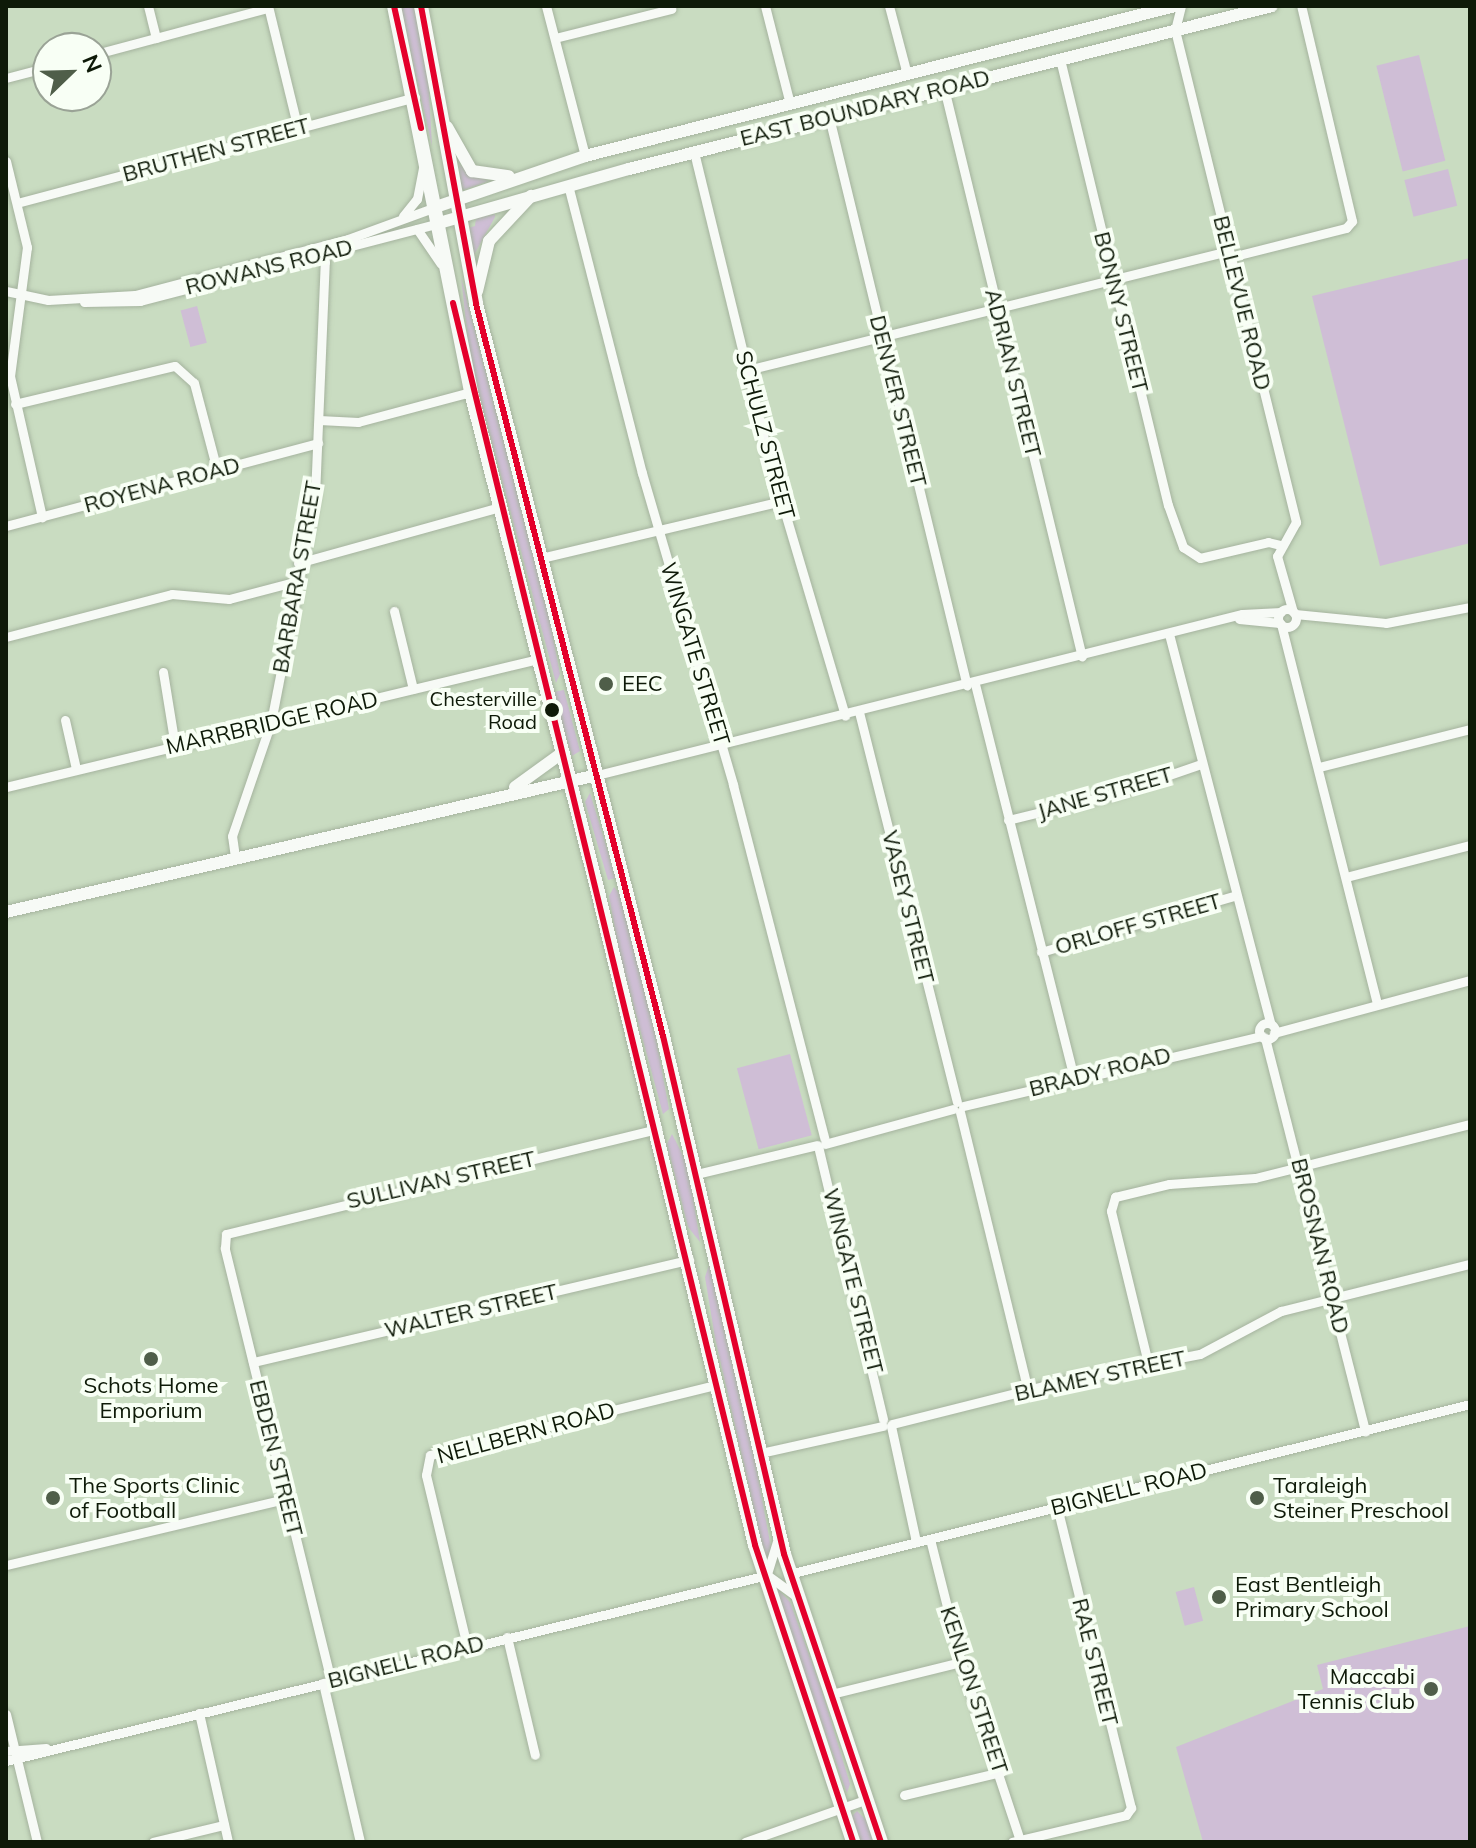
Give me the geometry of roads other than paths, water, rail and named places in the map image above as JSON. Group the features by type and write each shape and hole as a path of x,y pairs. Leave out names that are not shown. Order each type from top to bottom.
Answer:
{"highway":[{"path":"394,6 415,97 471,392 657,1129 765,1575 853,1842"},
{"path":"421,6 476,304 684,1122 779,1535 789,1574 881,1842"},
{"path":"546,691 573,684"},
{"path":"597,888 624,881"},
{"path":"657,1129 684,1122"},
{"path":"689,1260 715,1254"}],"main road":[{"name":"EAST BOUNDARY ROAD","path":"436,207 516,176 585,156 1175,6"},
{"name":"EAST BOUNDARY ROAD","path":"459,215 766,133 1272,6"},
{"path":"996,51 1002,73"},
{"path":"761,111 766,133"},
{"path":"442,117 472,171 516,176"},
{"path":"476,304 485,249 503,221 533,194"},
{"name":"ROWANS ROAD","path":"439,223 459,215"},
{"path":"501,795 562,753"},
{"path":"6,912 597,775"}],"street":[{"path":"148,6 156,38"},
{"path":"546,6 585,156"},
{"path":"765,6 790,104"},
{"path":"889,6 907,74"},
{"name":"BELLEVUE ROAD","path":"1181,6 1175,30 1296,522 1294,533 1280,545 1277,556 1286,595 1288,642 1377,1003"},
{"path":"747,370 1113,278 1230,254 1351,224 1301,6"},
{"path":"112,50 268,7 298,129"},
{"path":"555,38 671,9"},
{"name":"BONNY STREET","path":"1060,59 1168,505 1185,551 1196,558 1268,542 1280,545"},
{"path":"6,78 32,71"},
{"name":"ADRIAN STREET","path":"944,88 1082,657"},
{"name":"BRUTHEN STREET","path":"17,203 415,97"},
{"name":"DENVER STREET","path":"829,117 971,685 1074,1079"},
{"name":"SCHULZ STREET","path":"694,152 782,501 845,716"},
{"path":"400,219 417,199 426,156"},
{"path":"6,161 27,247 10,376 42,517"},
{"name":"WINGATE STREET","path":"568,185 658,531 722,745 818,1124 824,1161 916,1542"},
{"name":"ROWANS ROAD","path":"223,275 436,207"},
{"name":"ROWANS ROAD","path":"6,291 77,300 135,295 439,223"},
{"path":"417,229 448,277"},
{"path":"312,248 322,253"},
{"name":"BARBARA STREET","path":"235,857 232,836 271,722 294,582 315,496 322,253"},
{"path":"15,404 159,365 175,366 194,383 217,470"},
{"path":"319,420 358,422 471,392"},
{"name":"ROYENA ROAD","path":"6,526 318,443"},
{"path":"541,558 782,501"},
{"path":"298,563 500,507"},
{"path":"306,533 311,553 320,555"},
{"path":"6,637 172,594 229,599 294,582"},
{"path":"597,775 1231,619 1395,622 1470,607"},
{"path":"394,611 413,689"},
{"name":"BROSNAN ROAD","path":"1169,634 1365,1431"},
{"name":"MARRBRIDGE ROAD","path":"6,787 538,659"},
{"path":"163,672 175,746"},
{"name":"VASEY STREET","path":"859,712 1028,1390"},
{"path":"65,720 76,769"},
{"path":"1319,767 1470,729"},
{"name":"JANE STREET","path":"1008,820 1114,794 1201,764"},
{"path":"1346,877 1470,845"},
{"name":"ORLOFF STREET","path":"1041,952 1234,896"},
{"name":"BRADY ROAD","path":"696,1174 1470,980"},
{"path":"1149,1367 1111,1211 1112,1200 1169,1184 1244,1180 1470,1124"},
{"name":"SULLIVAN STREET","path":"226,1234 657,1129"},
{"name":"EBDEN STREET","path":"226,1234 225,1248 286,1499 360,1842"},
{"name":"WALTER STREET","path":"253,1362 689,1260"},
{"name":"BLAMEY STREET","path":"761,1453 1028,1390 1200,1354 1275,1313 1470,1264"},
{"name":"NELLBERN ROAD","path":"467,1646 426,1475 430,1455 718,1384"},
{"name":"BIGNELL ROAD","path":"789,1574 1470,1404"},
{"path":"6,1565 286,1499"},
{"name":"RAE STREET","path":"1016,1841 1126,1815 1131,1804 1057,1507"},
{"path":"779,1535 765,1575 797,1597"},
{"name":"KENLON STREET","path":"930,1539 961,1662 1001,1772 1016,1841"},
{"name":"BIGNELL ROAD","path":"6,1761 13,1753 49,1749 765,1575"},
{"path":"507,1637 535,1755"},
{"path":"831,1694 961,1662"},
{"path":"199,1713 228,1842"},
{"path":"6,1714 37,1842"},
{"path":"904,1795 1001,1772"},
{"path":"745,1842 868,1799"},
{"path":"153,1842 224,1825"}],"place":[{"name":"EEC","path":"606,684"},
{"name":"Chesterville Road","path":"552,710"},
{"name":"Schots Home Emporium","path":"151,1359"},
{"name":"The Sports Clinic of Football","path":"53,1498"},
{"name":"Taraleigh Steiner Preschool","path":"1257,1498"},
{"name":"East Bentleigh Primary School","path":"1219,1597"},
{"name":"Maccabi Tennis Club","path":"1431,1689"}]}
